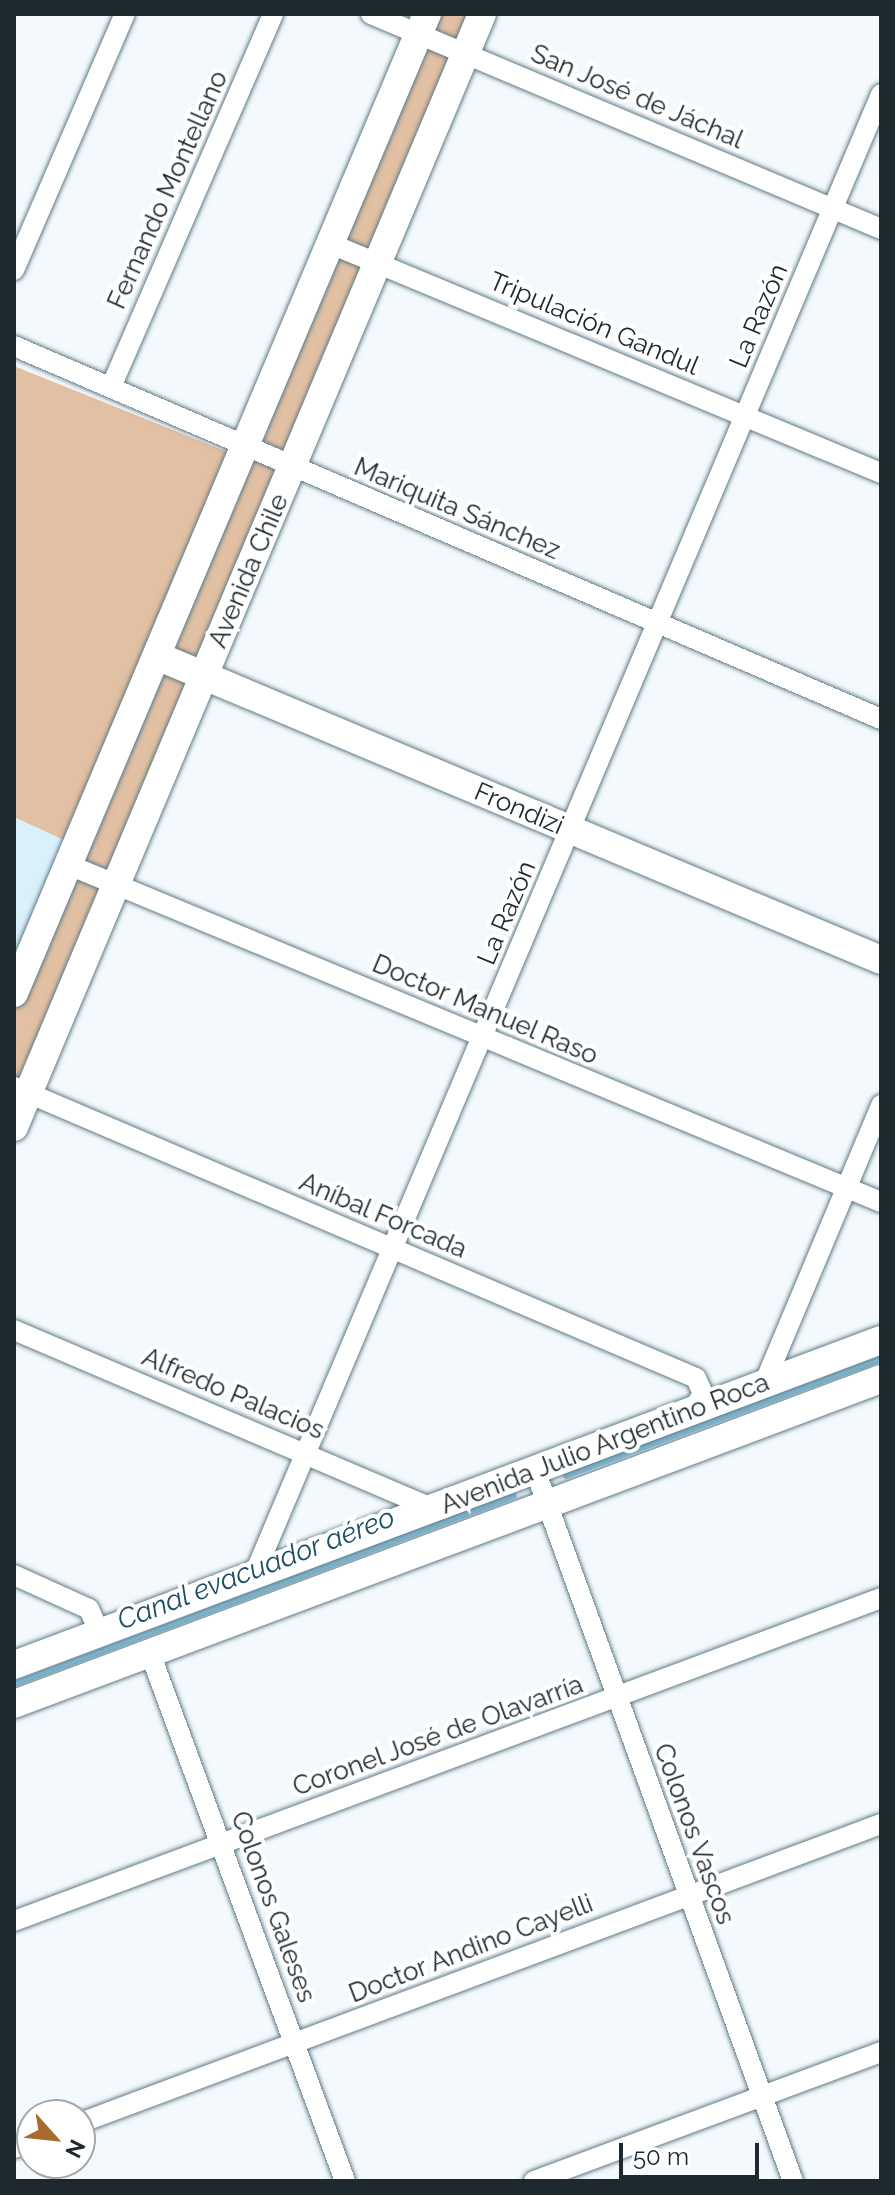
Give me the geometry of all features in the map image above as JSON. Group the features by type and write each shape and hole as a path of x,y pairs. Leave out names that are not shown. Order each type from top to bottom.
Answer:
{"main road":[{"name":"Avenida Chile","path":"14,1127 21,1090 116,885 482,14"},
{"name":"Avenida Chile","path":"14,993 247,447 423,23"},
{"name":"Frondizi","path":"157,656 881,960"},
{"name":"Avenida Julio Argentino Roca","path":"14,1665 881,1340"},
{"name":"Avenida Julio Argentino Roca","path":"14,1704 881,1379"}],"street":[{"path":"14,270 125,14"},
{"name":"Fernando Montellano","path":"111,387 273,14"},
{"name":"San José de Jáchal","path":"371,14 423,23 466,52 881,229"},
{"name":"La Razón","path":"254,1575 881,94"},
{"name":"Tripulación Gandul","path":"331,244 881,473"},
{"name":"Mariquita Sánchez","path":"14,346 881,719"},
{"name":"Doctor Manuel Raso","path":"69,865 881,1202"},
{"name":"Aníbal Forcada","path":"21,1090 696,1378 703,1394 692,1411"},
{"path":"764,1384 881,1105"},
{"name":"Alfredo Palacios","path":"14,1330 432,1508"},
{"name":"Colonos Vascos","path":"535,1470 793,2181"},
{"path":"14,1575 89,1609 96,1625 88,1637"},
{"name":"Coronel José de Olavarría","path":"14,1921 881,1598"},
{"name":"Colonos Galeses","path":"150,1653 345,2181"},
{"name":"Doctor Andino Cayelli","path":"96,2117 881,1824"},
{"path":"534,2181 881,2052"}],"shaded area":[{"path":"427,14 482,14 14,1127 14,993"},
{"path":"14,366 230,453 66,841 14,817"},
{"path":"14,817 66,841 14,957"}],"waterway":[{"name":"Canal evacuador aéreo","path":"566,1476 881,1359"},
{"name":"Canal evacuador aéreo","path":"14,1684 514,1496"}]}
